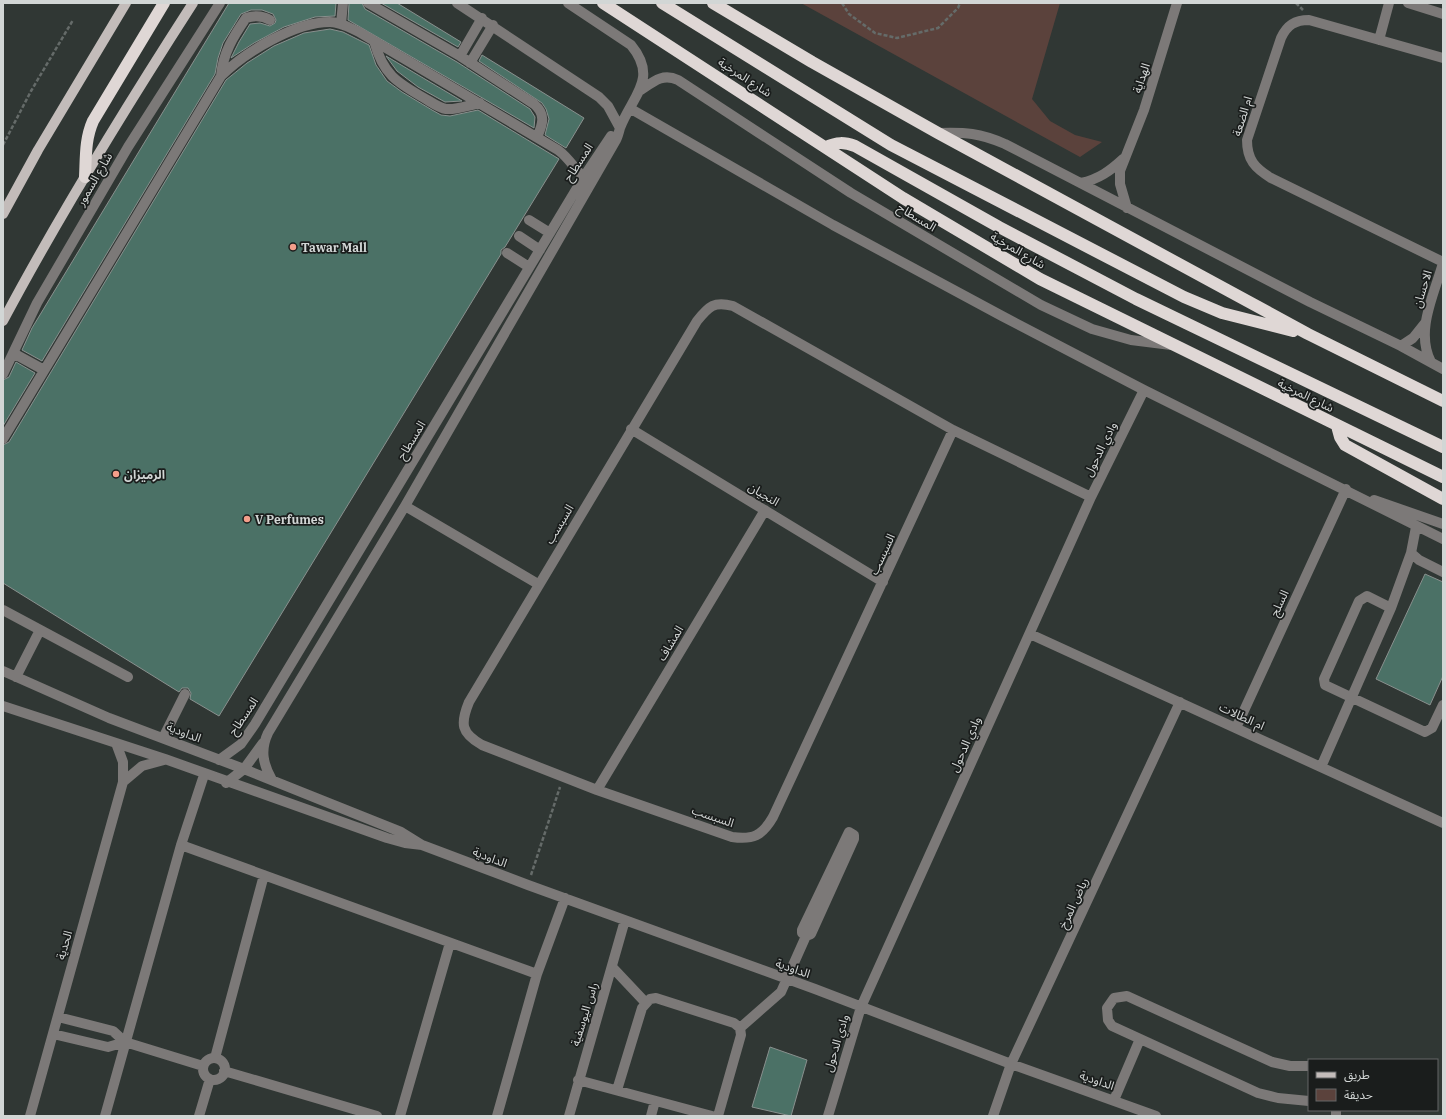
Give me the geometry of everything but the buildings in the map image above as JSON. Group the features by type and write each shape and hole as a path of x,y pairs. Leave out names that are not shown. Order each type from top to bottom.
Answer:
{"highway":[{"path":"85,177 86,143 93,121 164,3"},
{"name":"شارع المرخية","path":"604,3 903,198 1040,279 1443,477"},
{"path":"662,3 891,145 1184,297 1222,313 1308,334"},
{"path":"713,3 812,62 938,133 1308,334 1443,401"},
{"path":"826,147 835,143 845,142 855,146 999,227 1136,299 1443,447"},
{"path":"1337,426 1340,438 1346,445 1443,499"}],"main road":[{"path":"3,214 53,123 126,3"},
{"name":"شارع السمور","path":"3,321 30,270 85,177 192,3"}],"street":[{"name":"شارع السمور","path":"3,374 37,303 128,147 220,3"},
{"path":"342,24 343,3"},
{"path":"368,3 460,56 539,109 543,122 537,137"},
{"path":"458,3 599,97 608,106 620,128"},
{"name":"المسطاح","path":"226,782 244,769 264,741 405,506 611,136 620,128 641,90 643,67 638,54 631,45 568,3"},
{"name":"الهداية","path":"1127,208 1120,184 1120,171 1123,159 1144,110 1177,3"},
{"path":"1379,40 1389,3"},
{"path":"1408,3 1443,14"},
{"path":"221,76 224,55 246,18 254,16 264,17 270,20"},
{"path":"460,56 482,18"},
{"name":"ام الضعة","path":"1443,58 1310,20 1293,23 1285,30 1281,38 1247,140 1247,151 1252,164 1271,178 1443,263"},
{"path":"3,439 221,76 252,52 285,34 319,23 331,22 342,24 480,103 570,158 587,181"},
{"path":"470,63 493,25"},
{"path":"374,41 378,57 385,70 391,77 413,92 445,109 460,108 480,103"},
{"name":"المسطاح","path":"641,90 664,76 670,76 851,193 1041,305 1092,329 1131,340 1175,346"},
{"path":"631,109 833,225 1144,390 1346,489 1368,501 1370,504 1443,539"},
{"path":"938,133 964,132 989,137 1082,183 1127,208 1310,302 1401,346 1443,369"},
{"name":"الهداية","path":"1082,183 1094,180 1106,174 1123,159"},
{"name":"المسطاح","path":"219,760 241,744 256,724 529,267 550,233 587,181"},
{"path":"528,220 550,233"},
{"path":"519,236 540,250"},
{"path":"507,252 529,267"},
{"name":"الاحسان","path":"1431,362 1424,342 1426,322 1443,263"},
{"name":"السبسب","path":"953,430 766,829 755,836 745,838 732,837 597,790 482,745 473,740 465,732 463,723 464,714 469,702 538,584 697,321 712,305 722,303 733,306 953,430 1091,498"},
{"name":"الاحسان","path":"1401,346 1412,338 1426,322"},
{"path":"13,354 44,370"},
{"name":"وادي الدحول","path":"828,1116 860,1006 1091,498 1144,390"},
{"name":"النجيان","path":"631,429 883,582"},
{"name":"السلج","path":"1236,728 1346,489"},
{"path":"1368,501 1375,500 1443,524"},
{"path":"405,506 538,584"},
{"name":"المشاف","path":"597,790 765,510"},
{"path":"1321,767 1391,608 1411,553 1416,527"},
{"path":"1411,553 1419,560 1443,572"},
{"path":"1391,608 1367,596 1359,601 1324,678 1325,685 1328,688 1425,732 1432,728 1443,705"},
{"path":"3,610 128,677"},
{"path":"16,678 40,630"},
{"name":"ام الطالات","path":"1030,634 1443,823"},
{"name":"الداودية","path":"3,671 109,718 272,780 401,832 422,844 528,885 787,981 860,1006 1011,1064 1156,1116"},
{"path":"163,738 185,694"},
{"name":"رياض المرخ","path":"993,1116 1011,1064 1180,702"},
{"name":"الداودية","path":"3,706 116,743 387,838 404,843 422,844"},
{"path":"264,741 262,753 272,780"},
{"name":"الحدية","path":"30,1116 123,782 123,762 116,743"},
{"path":"123,782 142,766 165,760"},
{"path":"105,1116 181,845 204,775"},
{"path":"181,845 537,974"},
{"path":"215,1058 264,875"},
{"path":"740,1028 781,992 806,936 811,934 828,887"},
{"path":"497,1116 537,974 565,898"},
{"name":"راس اليوسفية","path":"569,1116 578,1080 625,920"},
{"path":"400,1116 450,943"},
{"path":"612,967 645,1002"},
{"path":"1308,1066 1290,1066 1272,1062 1127,996 1114,998 1107,1008 1108,1020 1112,1026 1140,1039 1258,1092 1278,1098 1308,1101"},
{"path":"617,1090 645,1002 656,998 734,1023 740,1028 741,1035 718,1116"},
{"path":"58,1016 113,1031 125,1042 203,1066"},
{"path":"53,1034 108,1047 125,1042"},
{"path":"1114,1100 1140,1039"},
{"path":"215,1058 223,1064 224,1071 218,1079 210,1079 204,1074 203,1066 208,1060 215,1058"},
{"path":"224,1071 377,1116"},
{"path":"199,1116 210,1079"},
{"path":"578,1080 712,1116"},
{"path":"651,1116 655,1101"}],"path":[{"path":"842,3 849,14 875,33 897,38 938,28 958,8 960,3"},
{"path":"3,145 31,91 73,20"},
{"path":"528,885 564,777"}],"green space":[{"path":"801,3 1060,3 1032,99 1050,121 1075,135 1102,142 1080,157"}],"place":[{"name":"Tawar Mall","path":"293,247"},
{"name":"الرميزان","path":"116,474"},
{"name":"V Perfumes","path":"247,519"}]}
